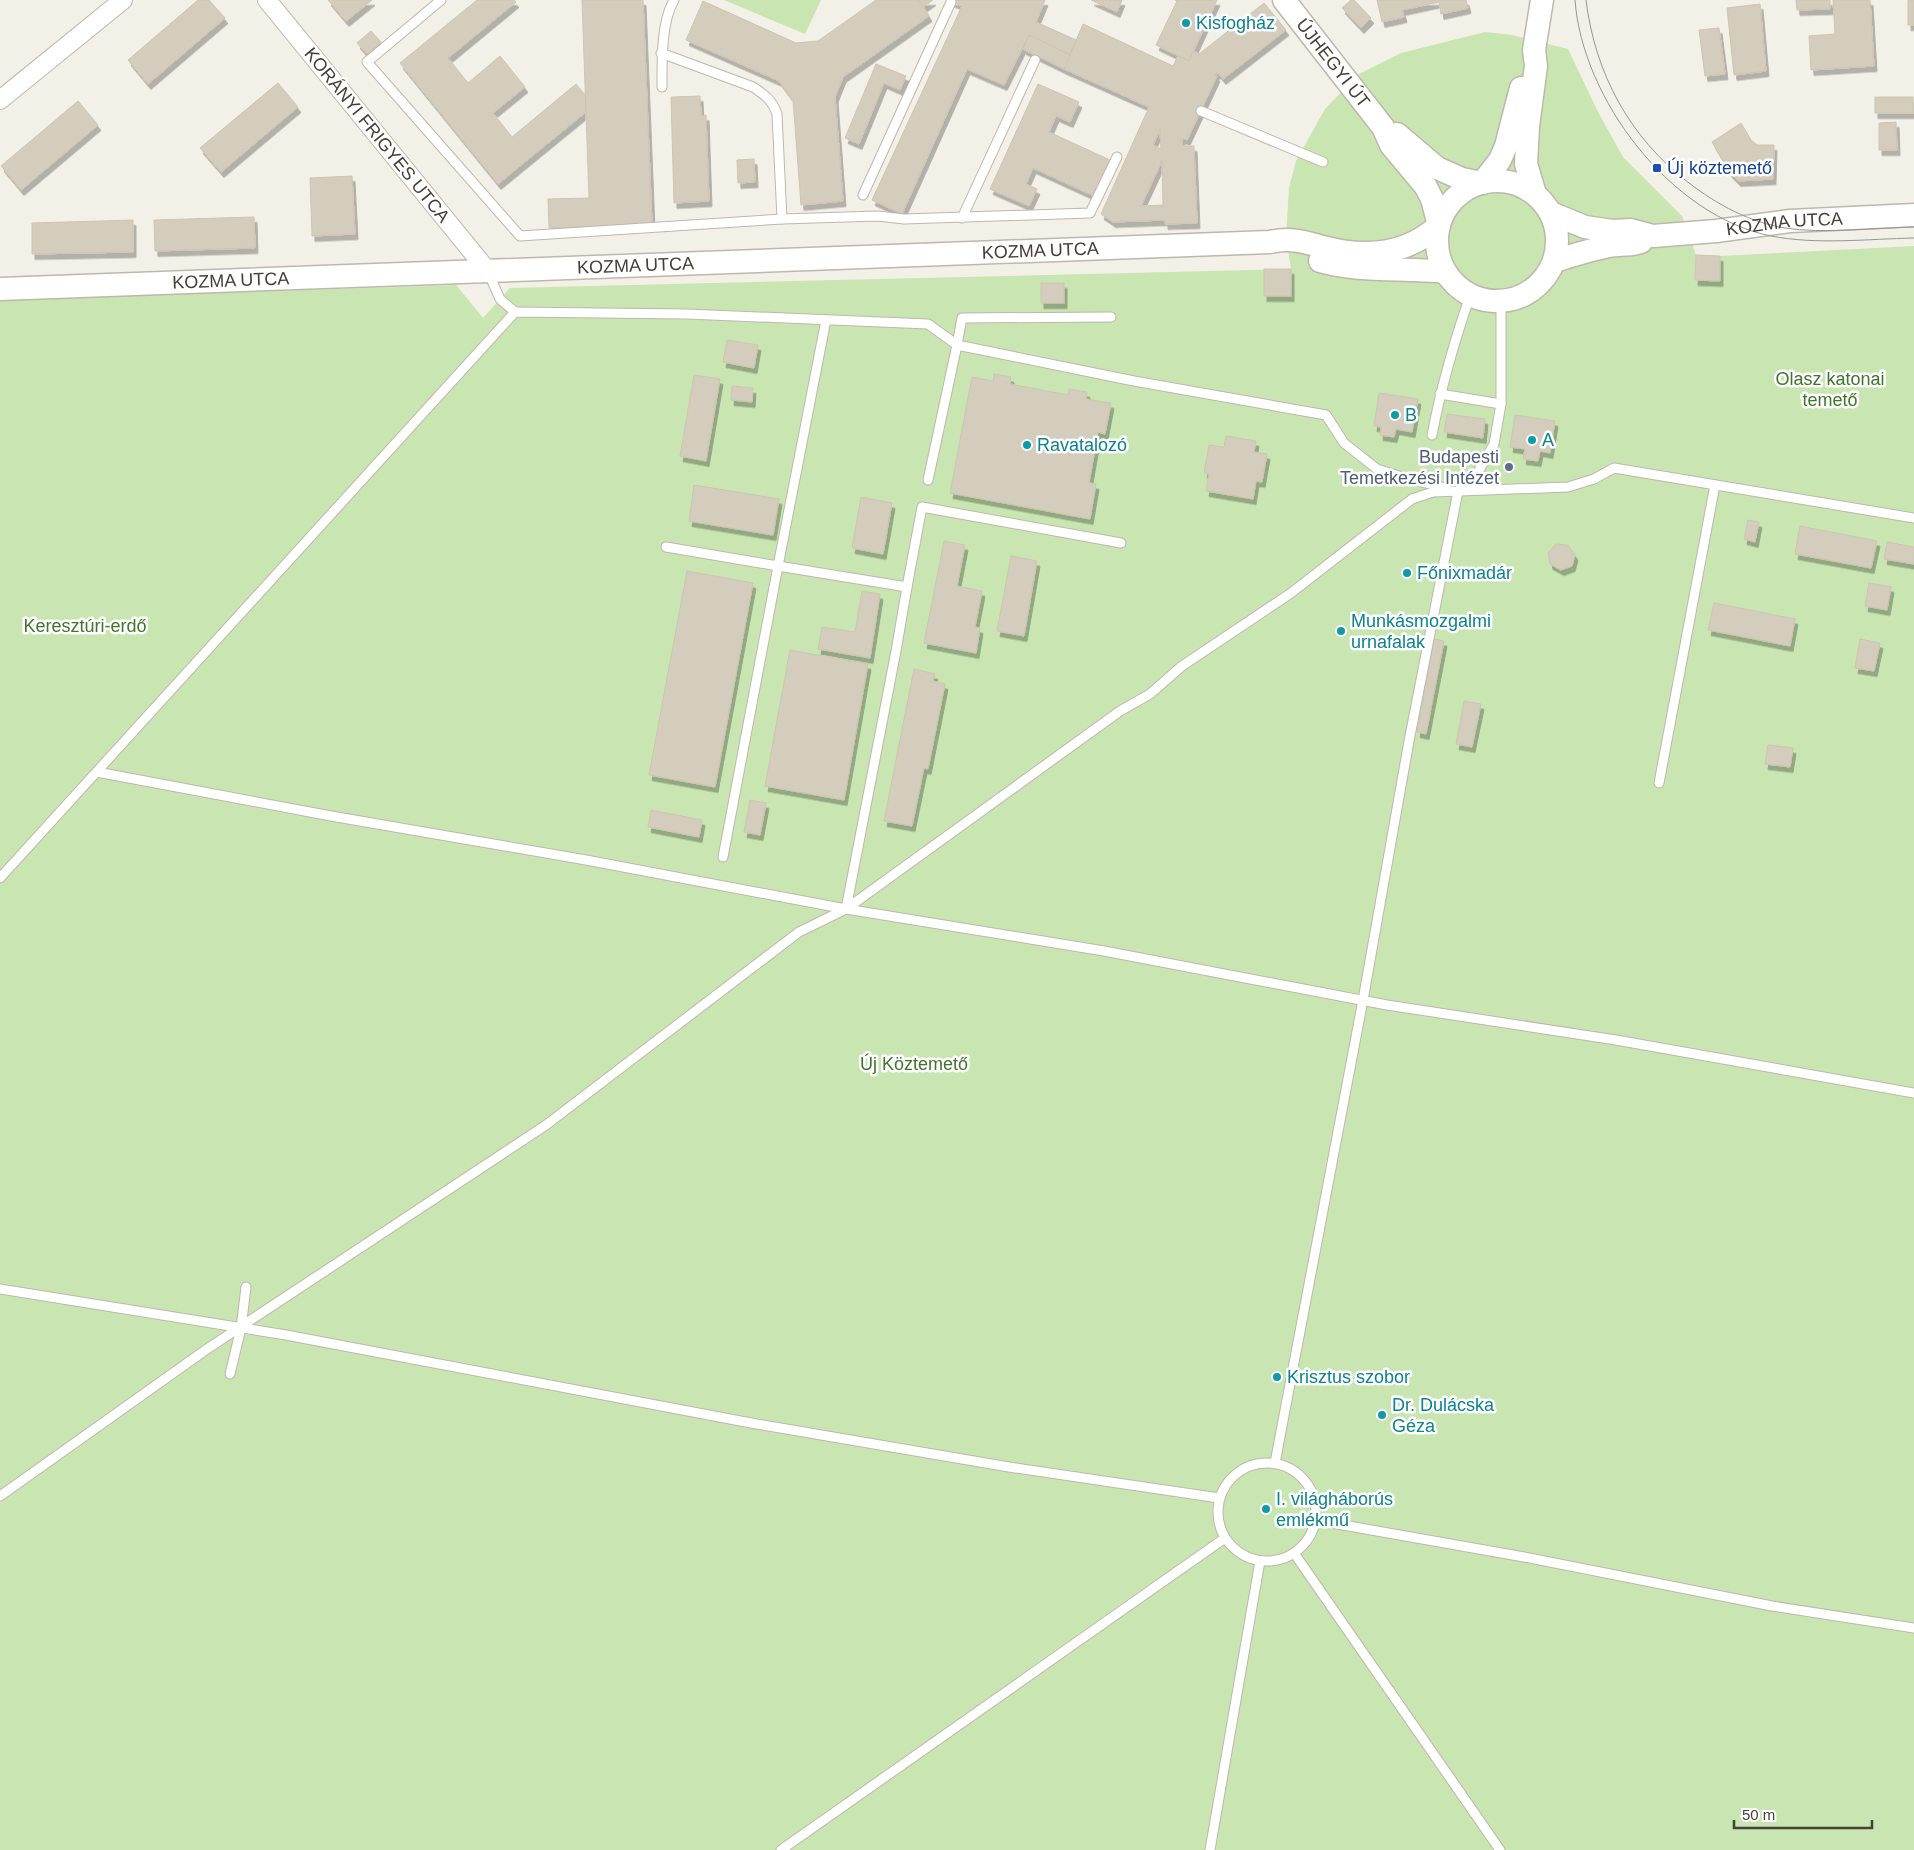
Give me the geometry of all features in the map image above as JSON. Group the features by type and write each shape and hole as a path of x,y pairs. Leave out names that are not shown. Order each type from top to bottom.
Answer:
{"street":[{"path":"0,100 123,0"},
{"name":"KORÁNYI FRIGYES UTCA","path":"267,0 487,270"},
{"name":"ÚJHEGYI ÚT","path":"1284,0 1383,127 1391,145 1426,187 1432,199 1439,225"},
{"path":"1535,194 1526,164 1528,126 1536,66 1534,50 1542,0"},
{"path":"1482,183 1500,160 1506,146 1527,62 1534,50"},
{"name":"ÚJHEGYI ÚT","path":"1383,127 1398,134 1437,168 1462,179 1482,183"},
{"name":"KOZMA UTCA","path":"1498,181 1513,183 1535,194 1551,214 1557,228 1559,244 1555,261 1548,275 1529,293 1517,299 1501,302 1484,301 1470,296 1459,288 1445,272 1439,256 1437,241 1439,225 1450,201 1470,188 1482,183 1498,181"},
{"name":"KOZMA UTCA","path":"1551,214 1585,227 1612,231 1631,230 1654,236 1716,231 1790,221 1914,215"},
{"name":"KOZMA UTCA","path":"0,289 1270,242 1283,238 1345,252 1382,252 1409,246 1439,225"},
{"name":"KOZMA UTCA","path":"1555,261 1595,249 1634,245 1654,236"},
{"name":"KOZMA UTCA","path":"1270,242 1338,266 1373,270 1402,269 1445,272"}],"lane":[{"path":"441,0 367,62 520,236 782,219 878,216 904,220 1090,213 1117,157"},
{"path":"662,87 661,53 670,7 674,0"},
{"path":"862,196 952,2"},
{"path":"661,53 753,87 765,94 775,107 777,114 782,219"},
{"path":"962,218 1035,60"},
{"path":"1201,111 1323,162"},
{"path":"487,270 500,299 515,312 687,314 928,324 957,345 1134,381 1326,415 1344,443 1377,470 1458,491"},
{"path":"1432,435 1440,394 1457,333 1470,296"},
{"path":"1276,1463 1458,491 1478,472 1494,444 1501,404 1501,302"},
{"path":"0,878 515,312"},
{"path":"928,480 962,318 1111,317"},
{"path":"723,857 826,320"},
{"path":"1440,394 1501,404"},
{"path":"0,1496 207,1349 546,1125 799,932 846,909 1120,711 1150,694 1182,666 1291,593 1412,499 1432,492 1568,486 1594,479 1614,468 1914,518"},
{"path":"1659,783 1715,485"},
{"path":"846,909 922,507 1121,542"},
{"path":"666,547 907,587"},
{"path":"97,772 846,909 1104,951 1363,1000 1625,1042 1914,1093"},
{"path":"230,1374 241,1328 246,1287"},
{"path":"0,1289 241,1328 751,1423 1009,1467 1219,1498"},
{"path":"1255,1463 1276,1463 1294,1470 1308,1484 1315,1500 1315,1520 1308,1538 1294,1553 1278,1560 1260,1561 1240,1553 1225,1538 1218,1518 1219,1498 1227,1482 1239,1470 1255,1463"},
{"path":"1315,1520 1524,1557 1772,1606 1914,1628"},
{"path":"782,1850 1225,1538"},
{"path":"1294,1553 1500,1850"},
{"path":"1210,1850 1260,1561"}],"green space":[{"path":"724,0 821,0 805,34"},
{"name":"Új Köztemető","path":"1485,32 1512,35 1568,49 1598,112 1623,157 1682,216 1696,255 1720,256 1914,246 1914,1850 0,1850 0,300 456,285 483,318 510,288 1291,269 1286,238 1289,188 1296,161 1325,109 1359,74 1401,53"}],"building":[{"path":"198,0 209,0 225,18 148,84 128,60"},
{"path":"328,0 372,0 346,21"},
{"path":"477,0 514,0 516,2 448,58 468,83 500,56 525,87 493,113 512,137 576,84 586,96 586,112 498,184 400,63"},
{"path":"582,0 643,0 652,224 549,228 548,199 589,198"},
{"path":"876,0 919,0 929,16 843,77 835,97 843,201 801,205 793,100 779,81 686,40 703,1 796,43 818,41"},
{"path":"919,0 933,0 923,7"},
{"path":"948,0 1045,0 1036,22 1076,40 1070,55 1029,35 1004,85 967,69 902,214 872,200 962,6"},
{"path":"1091,0 1122,0 1117,12"},
{"name":"Kisfogház","path":"1175,0 1217,0 1189,61 1156,45 1177,1"},
{"path":"1351,0 1354,0 1371,18 1361,28 1342,8"},
{"path":"1377,0 1466,0 1468,8 1441,14 1439,2 1402,10 1404,17 1382,22"},
{"path":"1796,0 1830,0 1830,9 1797,10"},
{"path":"1833,0 1870,0 1874,66 1811,70 1809,36 1835,34"},
{"path":"1908,0 1914,0 1914,25 1908,25"},
{"path":"1264,3 1286,30 1223,79 1218,73 1214,75 1217,76 1187,140 1182,138 1182,146 1194,146 1197,223 1165,224 1165,220 1113,222 1101,214 1149,107 1064,69 1083,24 1173,66 1178,56 1189,61 1193,51 1199,54","holes":["1160,129 1161,149 1153,145","1162,161 1163,205 1141,206"]},
{"path":"1760,4 1766,71 1734,75 1727,8"},
{"path":"1719,28 1725,74 1705,76 1699,30"},
{"path":"371,31 381,42 367,54 357,43"},
{"path":"1029,35 1070,55 1064,69 1023,49"},
{"path":"876,64 906,76 900,90 884,83 859,144 845,138"},
{"path":"278,83 298,107 221,172 200,148"},
{"path":"1038,84 1079,102 1070,122 1056,116 1049,132 1110,160 1094,196 1033,168 1026,184 1037,189 1029,206 990,189"},
{"path":"700,96 701,116 706,115 709,201 674,203 671,97"},
{"path":"1875,97 1913,97 1913,113 1875,113"},
{"path":"78,101 98,125 21,190 1,166"},
{"path":"1896,122 1897,150 1879,150 1879,123"},
{"path":"1741,123 1751,140 1757,145 1774,145 1773,179 1738,181 1730,173 1712,142"},
{"path":"754,159 755,182 738,183 737,160"},
{"path":"352,176 355,234 312,236 310,178"},
{"path":"254,217 255,248 155,251 154,220"},
{"path":"133,220 133,252 32,254 32,223"},
{"path":"1696,255 1720,256 1720,281 1695,280"},
{"path":"1264,269 1291,269 1291,296 1264,296"},
{"path":"1041,283 1064,283 1064,303 1041,303"},
{"path":"727,340 758,345 754,368 723,362"},
{"name":"Ravatalozó","path":"994,374 1011,377 1010,384 1068,395 1069,389 1087,392 1086,399 1111,403 1105,434 1098,432 1089,483 1096,484 1090,519 950,493 972,377 993,381"},
{"path":"694,375 720,379 706,461 680,456"},
{"path":"732,386 753,388 752,402 731,400"},
{"name":"B","path":"1379,393 1418,399 1412,432 1396,429 1394,437 1380,435 1381,427 1374,426"},
{"path":"1447,414 1485,419 1483,438 1444,432"},
{"name":"A","path":"1515,415 1555,421 1550,453 1540,451 1538,461 1523,459 1525,449 1510,447"},
{"path":"1226,436 1256,441 1254,452 1267,454 1262,482 1256,481 1253,499 1206,491 1209,474 1204,473 1209,445 1224,447"},
{"path":"694,485 779,499 773,535 689,521"},
{"path":"861,497 892,503 883,554 852,548"},
{"path":"1748,520 1759,522 1755,542 1744,539"},
{"path":"1800,526 1877,541 1871,568 1795,554"},
{"path":"944,541 965,545 957,586 982,591 975,627 980,628 976,653 924,643"},
{"path":"1887,542 1914,547 1914,564 1884,559"},
{"path":"1556,544 1568,545 1575,555 1572,566 1561,570 1550,564 1548,553"},
{"path":"1011,556 1037,561 1024,636 997,631"},
{"path":"687,571 753,583 715,787 649,775"},
{"path":"1869,583 1891,587 1887,610 1865,606"},
{"path":"862,591 880,594 870,658 818,649 822,627 855,632"},
{"path":"1714,603 1795,619 1790,646 1708,630"},
{"path":"1434,639 1444,641 1426,734 1417,732"},
{"path":"1860,639 1880,643 1874,671 1855,668"},
{"path":"790,650 868,664 844,800 765,786"},
{"path":"914,669 935,674 933,681 945,684 928,769 924,768 912,826 884,821"},
{"path":"1464,701 1481,704 1472,747 1456,744"},
{"path":"1768,745 1793,748 1790,767 1765,764"},
{"path":"750,800 766,803 760,835 744,832"},
{"path":"651,810 702,820 699,837 648,827"}],"tram line":[{"path":"1575,0 1581,38 1595,76 1614,113 1638,148 1667,179 1699,205 1734,224 1771,236 1788,239 1842,241 1914,238"},
{"path":"1586,0 1598,53 1607,79 1619,102 1649,146 1668,165 1700,191 1734,212 1759,222 1785,228 1832,231 1914,227"}],"place":[{"name":"Kisfogház","path":"1186,23"},
{"name":"Új köztemető","path":"1657,168"},
{"name":"B","path":"1395,415"},
{"name":"A","path":"1532,440"},
{"name":"Ravatalozó","path":"1027,445"},
{"name":"Budapesti Temetkezési Intézet","path":"1509,467"},
{"name":"Főnixmadár","path":"1407,573"},
{"name":"Munkásmozgalmi urnafalak","path":"1341,631"},
{"name":"Krisztus szobor","path":"1277,1377"},
{"name":"Dr. Dulácska Géza","path":"1382,1415"},
{"name":"I. világháborús emlékmű","path":"1266,1509"}],"park label":[{"name":"Olasz katonai temető","path":"1830,389"},
{"name":"Keresztúri-erdő","path":"85,626"}]}
